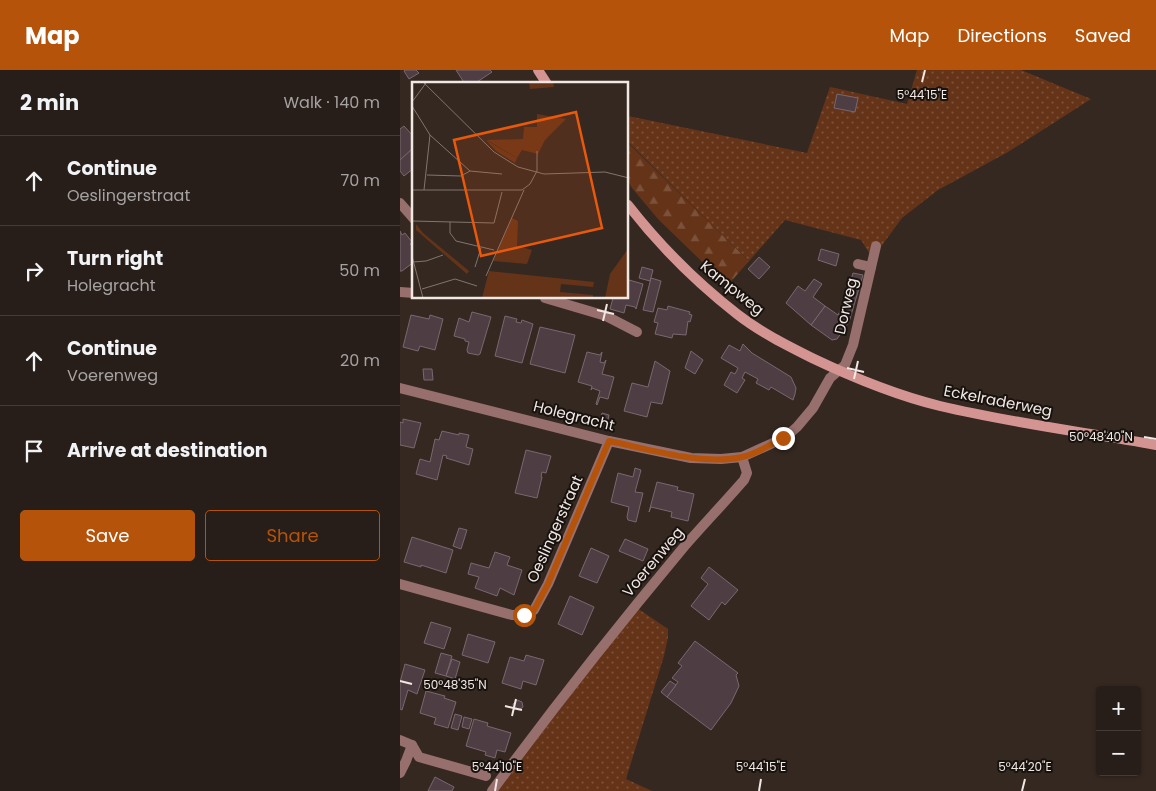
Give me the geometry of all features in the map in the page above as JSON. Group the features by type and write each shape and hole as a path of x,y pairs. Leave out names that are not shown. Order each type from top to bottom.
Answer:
{"main road":[{"path":"538,70 546,82"},
{"name":"Kampweg","path":"629,206 638,219 682,266 738,315 791,348 838,370"},
{"name":"Eckelraderweg","path":"838,370 888,391 940,406 990,417 1156,445"}],"street":[{"path":"400,203 412,217"},
{"name":"Dorweg","path":"838,370 845,365 853,345 876,246"},
{"path":"858,264 871,267"},
{"path":"548,299 606,316 637,332"},
{"path":"742,457 775,442 797,427 812,408 830,378 838,370"},
{"name":"Holegracht","path":"400,388 609,441 692,458 722,459 742,457"},
{"name":"Oeslingerstraat","path":"400,584 512,615 524,615 534,610 548,584 609,441"},
{"name":"Voerenweg","path":"492,791 602,647 684,547 744,480 747,473 742,457"},
{"path":"400,740 412,745 419,757 486,776"},
{"path":"400,773 412,745"}],"green space":[{"path":"917,70 1021,70 1091,99 1008,152 938,190 902,218 877,252 875,262 861,240 785,220 749,261 629,143 629,116 807,153 830,87 907,104"},
{"path":"629,144 749,261 727,286 658,219 629,183"},
{"path":"637,608 668,629 664,656 626,779 652,791 497,791"}],"building":[{"path":"405,70 416,70 419,73 409,79"},
{"path":"456,70 490,70 492,72 477,82 464,82"},
{"path":"837,94 858,98 855,112 834,108"},
{"path":"404,126 412,135 412,150 400,160 400,129"},
{"path":"412,149 412,170 404,176 400,171 400,160"},
{"path":"400,231 402,235 405,233 412,242 410,244 412,246 412,264 400,271"},
{"path":"821,249 839,254 836,266 818,260"},
{"path":"759,257 770,267 759,279 748,269"},
{"path":"642,267 653,270 650,281 639,278"},
{"path":"853,273 863,275 849,322 837,339 832,340 811,325 825,306 838,315 844,303"},
{"path":"651,278 661,281 653,312 643,310"},
{"path":"814,279 822,284 813,297 825,306 811,325 786,303 798,286 805,291"},
{"path":"629,280 643,284 636,309 626,305 624,313 610,309 613,299 629,299"},
{"path":"668,306 690,312 689,314 692,315 690,322 688,321 686,335 673,334 672,338 655,334 658,323 654,322 658,308 667,310"},
{"path":"472,312 491,317 480,354 478,355 468,353 469,342 454,336 459,318 469,322"},
{"path":"411,315 429,319 430,315 443,319 435,350 420,346 418,351 403,347"},
{"path":"505,316 517,319 516,322 521,323 522,320 533,324 522,363 495,356"},
{"path":"540,327 575,335 565,373 530,364"},
{"path":"743,344 752,353 791,377 796,388 793,400 771,387 769,390 756,383 758,379 745,372 742,378 745,380 737,393 724,385 731,372 735,374 738,368 721,358 729,345 740,351"},
{"path":"691,351 703,360 695,374 685,368"},
{"path":"587,352 600,355 602,352 600,362 604,363 606,360 602,374 614,377 608,399 600,397 597,405 600,391 592,388 591,390 592,386 578,382"},
{"path":"655,361 670,371 662,404 651,402 647,417 624,411 632,383 648,387"},
{"path":"423,369 432,369 433,380 424,380"},
{"path":"602,413 609,415 607,424 600,422"},
{"path":"403,419 421,423 414,448 400,445 400,422 403,423"},
{"path":"442,431 469,435 466,447 473,449 469,465 446,458 447,456 443,455 437,480 416,474 420,459 430,462 435,439 439,440"},
{"path":"526,450 551,456 546,473 542,472 537,498 515,493"},
{"path":"635,468 641,470 635,492 643,493 636,522 628,520 629,507 611,502 618,473 633,477"},
{"path":"657,482 678,487 677,490 694,494 688,521 671,517 672,512 651,507 649,512"},
{"path":"459,528 467,530 461,549 453,546"},
{"path":"412,537 453,550 446,573 404,562"},
{"path":"625,539 648,549 643,561 619,551"},
{"path":"591,548 609,556 597,583 579,576"},
{"path":"495,552 510,557 507,565 522,570 514,595 500,588 497,596 475,588 479,577 468,574 471,563 489,568"},
{"path":"709,567 738,590 725,605 722,602 709,620 691,606 708,584 701,578"},
{"path":"570,596 594,607 582,635 558,624"},
{"path":"431,622 451,628 444,649 424,643"},
{"path":"468,634 495,642 488,663 462,655"},
{"path":"695,641 738,673 736,675 739,686 731,703 711,730 667,697 678,682 672,678 682,666 678,663"},
{"path":"441,653 452,656 446,676 435,673"},
{"path":"526,655 544,660 536,685 523,681 521,689 502,683 510,657 524,661"},
{"path":"452,659 460,662 455,679 446,676"},
{"path":"405,664 425,670 417,694 408,690 402,710 400,709 400,682"},
{"path":"670,681 676,685 667,697 661,692"},
{"path":"426,691 445,696 444,698 456,702 448,728 434,724 436,718 420,713"},
{"path":"517,700 522,702 523,707 519,710 514,709 513,704"},
{"path":"455,714 462,716 458,730 451,728"},
{"path":"464,717 472,719 469,729 462,727"},
{"path":"474,719 488,723 487,726 511,733 505,752 497,750 495,758 485,755 486,752 466,746"},
{"path":"435,777 454,787 452,791 428,791"}],"route":[{"path":"524,615 534,610 548,584 609,441 692,458 731,459 742,457 767,447 783,438"}]}
